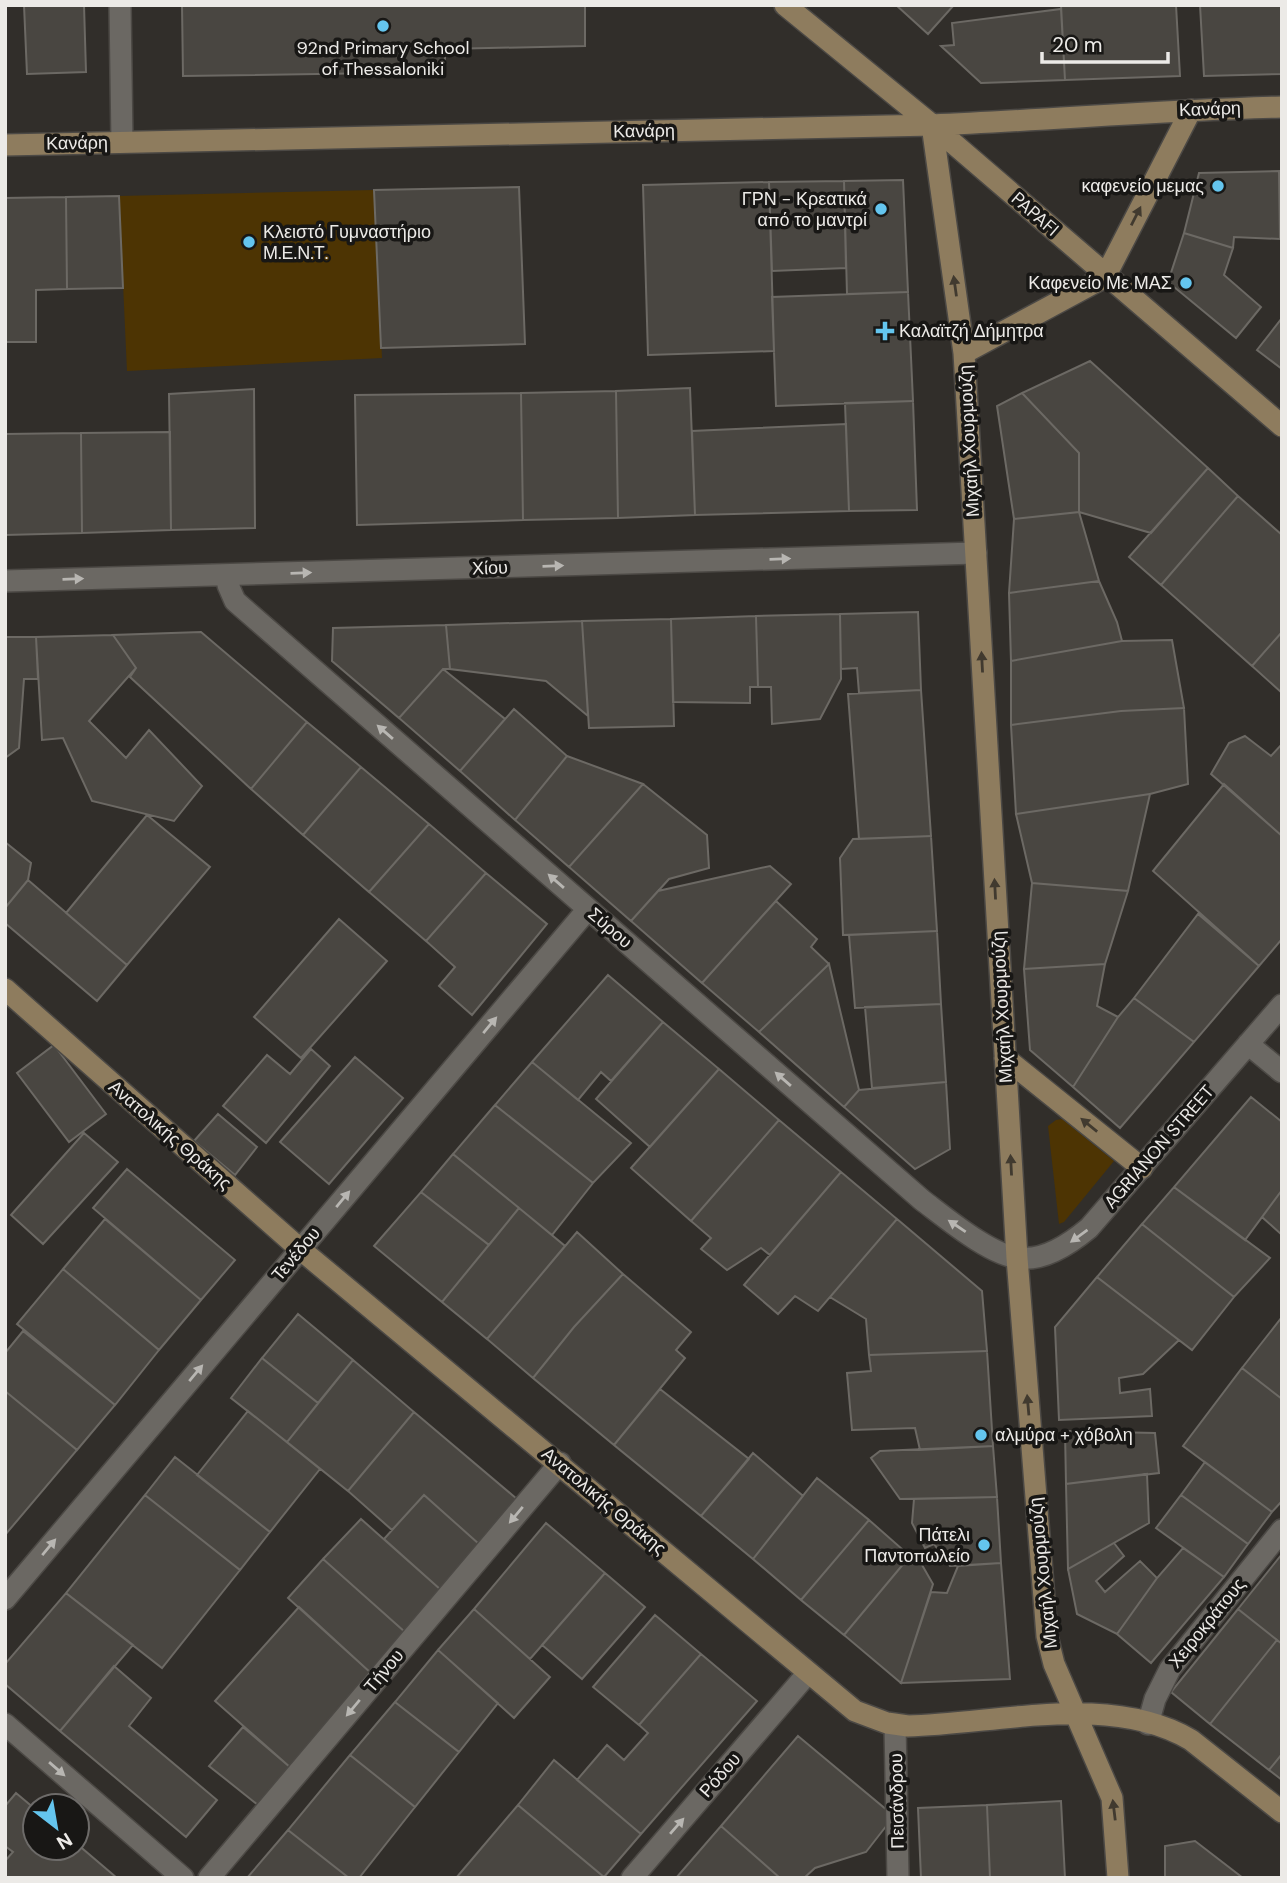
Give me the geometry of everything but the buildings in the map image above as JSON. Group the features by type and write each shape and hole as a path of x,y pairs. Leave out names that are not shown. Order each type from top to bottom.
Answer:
{"street":[{"path":"120,5 122,142"},
{"name":"PAPAFI","path":"785,5 932,125 1282,426"},
{"name":"Κανάρη","path":"5,145 932,125 1282,107"},
{"path":"964,353 1105,276 1191,110"},
{"name":"Μιχαήλ Χουρμούζη","path":"932,125 964,353 1017,1258 1047,1636 1051,1656 1112,1798 1118,1878"},
{"name":"Χίου","path":"5,581 976,554"},
{"name":"Σύρου","path":"228,575 228,585 235,601 922,1200 976,1239 1017,1258"},
{"name":"Τενέδου","path":"5,1599 588,909"},
{"name":"Ανατολικής Θράκης","path":"5,989 300,1249 855,1711 895,1725 921,1726 1075,1713 1108,1715 1148,1724 1191,1740 1282,1812"},
{"name":"AGRIANON STREET","path":"1017,1258 1047,1254 1082,1234 1282,1004"},
{"path":"1248,1044 1282,1072"},
{"path":"1005,1058 1142,1168"},
{"name":"Τήνου","path":"209,1878 560,1463"},
{"name":"Χειροκράτους","path":"1148,1724 1155,1699 1170,1669 1282,1531"},
{"name":"Ρόδου","path":"632,1878 808,1673"},
{"path":"5,1724 183,1878"},
{"name":"Πεισάνδρου","path":"895,1725 898,1878"}],"shaded area":[{"name":"Κλειστό Γυμναστήριο Μ.Ε.Ν.Τ.","path":"374,190 382,358 127,371 119,196"},
{"path":"1062,1119 1114,1161 1064,1222 1059,1224 1048,1126"}],"place":[{"name":"92nd Primary School of Thessaloniki","path":"383,26"},
{"name":"καφενείο μεμας","path":"1218,186"},
{"name":"ΓΡΝ - Κρεατικά από το μαντρί","path":"881,209"},
{"name":"Κλειστό Γυμναστήριο Μ.Ε.Ν.Τ.","path":"249,242"},
{"name":"Καφενείο Με ΜΑΣ","path":"1186,283"},
{"name":"Καλαϊτζή Δήμητρα","path":"885,331"},
{"name":"αλμύρα + χόβολη","path":"981,1435"},
{"name":"Πάτελι Παντοπωλείο","path":"984,1545"}]}
